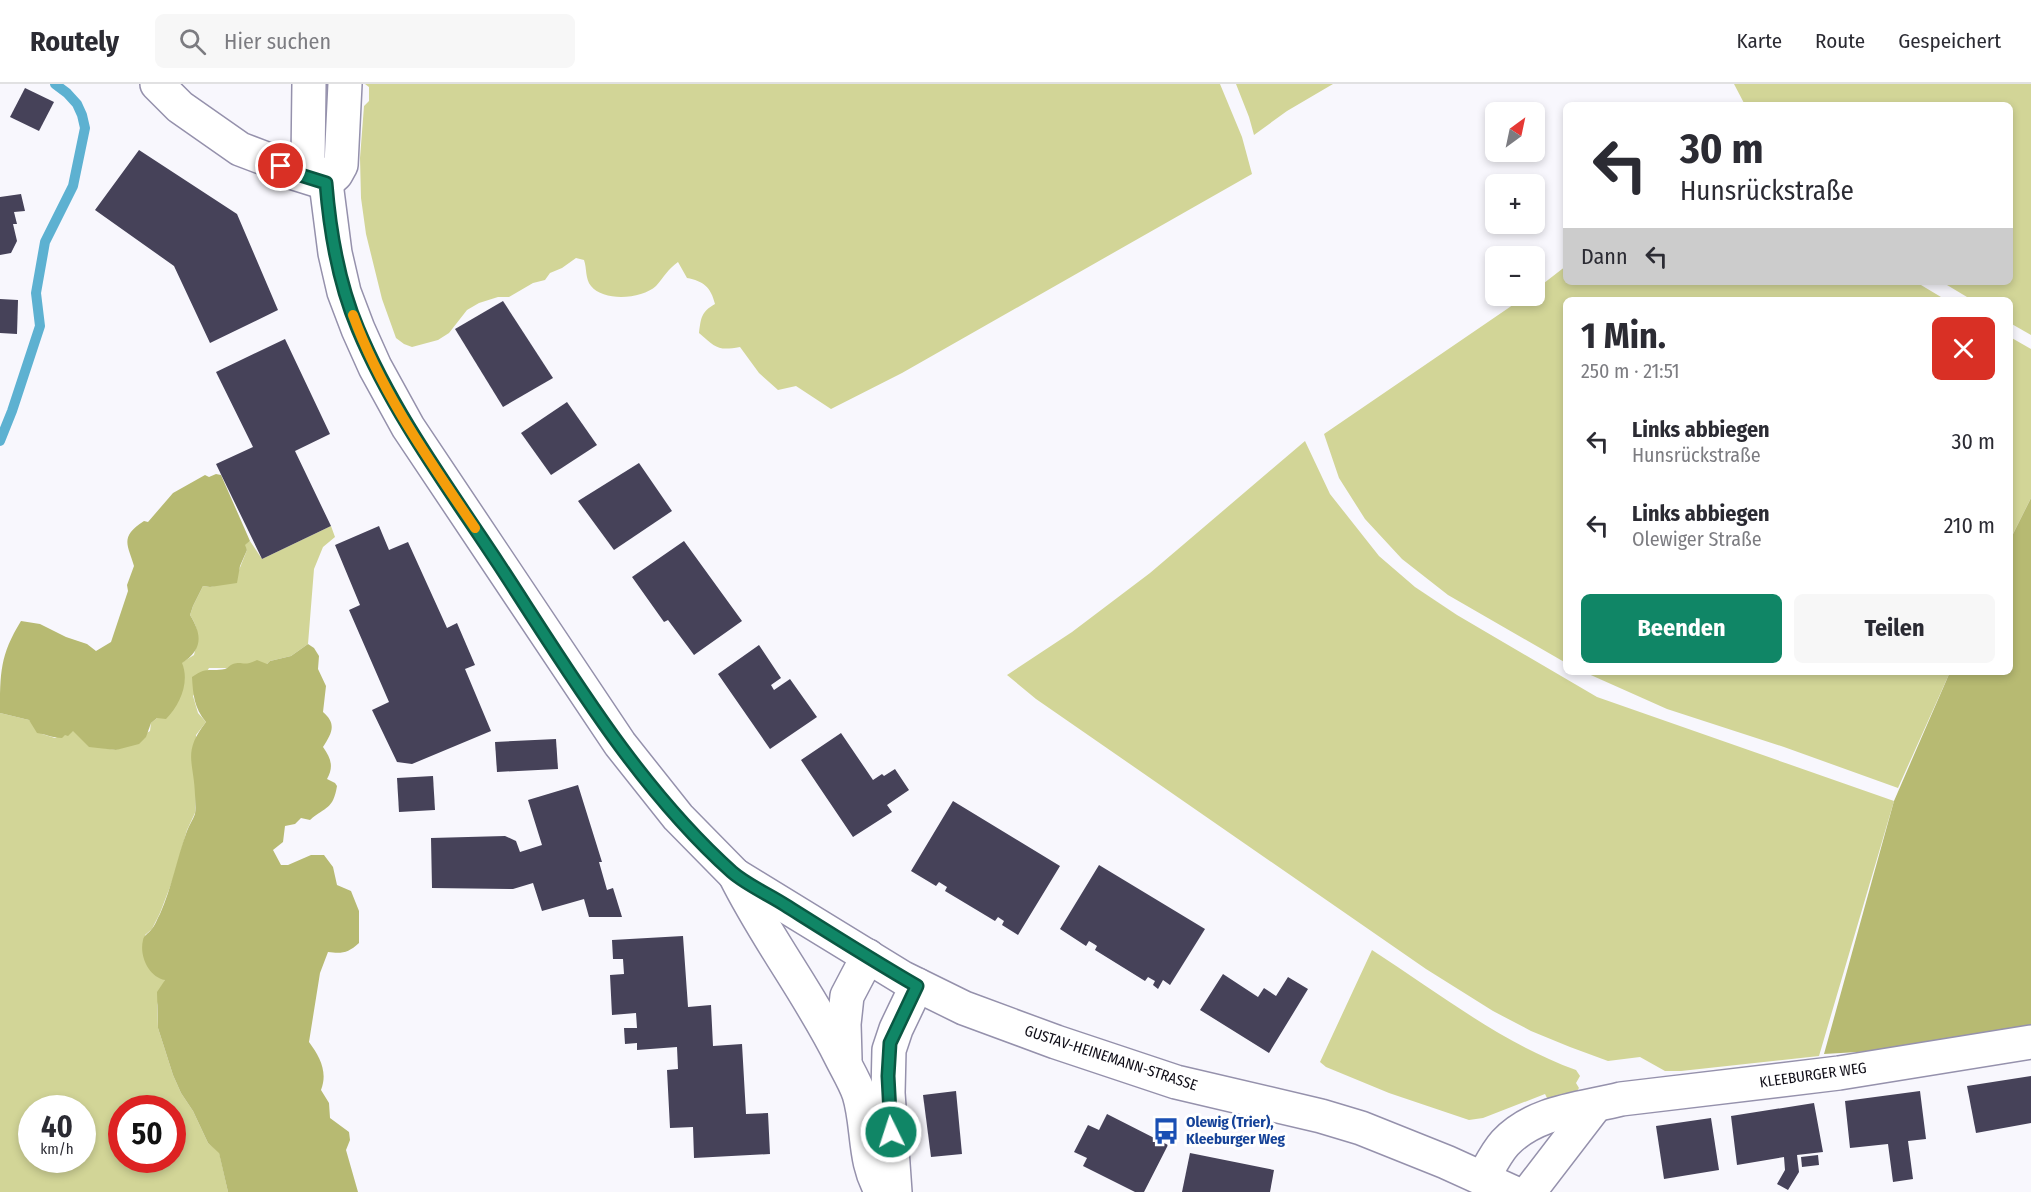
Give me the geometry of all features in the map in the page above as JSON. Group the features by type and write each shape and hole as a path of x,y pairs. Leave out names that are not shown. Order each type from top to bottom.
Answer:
{"main road":[{"path":"157,84 180,107 240,149 294,173 326,183"},
{"path":"309,84 308,162 315,173 326,183 335,253 344,292 375,367 408,427 620,744 678,817 735,874 752,908 826,1027 859,1095 870,1164 882,1192"},
{"path":"326,183 336,174 341,165 345,84"},
{"name":"GUSTAV-HEINEMANN-STRASSE","path":"735,874 917,986 964,1008 1176,1082 1321,1116 1361,1128 1512,1192"},
{"path":"846,1067 844,1024 848,996 868,956"},
{"path":"895,1192 888,1093 889,1050 896,1029 917,986"},
{"name":"KLEEBURGER WEG","path":"1482,1178 1505,1144 1529,1125 1574,1108 1595,1106 1621,1099 1839,1073 2031,1042"},
{"path":"1529,1192 1595,1106"}],"green space":[{"path":"365,84 1220,84 1242,137 1252,174 902,373 831,409 796,386 778,390 759,373 740,347 727,349 718,347 699,333 702,316 715,304 706,286 687,278 678,262 650,290 642,294 623,297 605,295 597,291 588,280 584,260 576,258 550,273 545,280 533,283 509,297 498,297 479,303 467,310 449,333 438,340 412,347 404,344 396,338 382,299 366,234 361,198 360,158 364,106 369,101 369,87"},
{"path":"1236,84 1333,84 1287,111 1254,135"},
{"path":"1734,84 2031,84 2031,335 2013,325 2013,297 1967,297 1947,285 2013,285 2013,102 1743,102"},
{"path":"1563,268 1563,285 1921,285 1941,297 1563,297 1563,661 1448,595 1402,559 1365,519 1339,478 1324,434 1511,306 1545,306 1545,282"},
{"path":"2013,339 2031,349 2031,498 2013,534"},
{"path":"1305,441 1330,494 1379,556 1415,587 1457,615 1597,697 1894,801 1819,1056 1665,1071 1640,1057 1608,1061 1531,1031 1493,1011 1426,969 1036,699 1007,675 1072,632 1150,573"},
{"path":"216,474 221,475 250,541 245,545 247,550 240,566 237,583 203,586 193,606 190,615 197,630 197,648 182,663 185,678 182,693 176,707 166,719 157,718 151,723 146,737 139,744 116,750 89,747 73,731 62,738 37,733 29,720 0,713 0,687 5,655 21,621 40,624 87,644 96,651 111,642 134,566 127,542 131,532 144,521 148,522 173,493 205,475 209,477"},
{"path":"2031,498 2031,1028 1874,1051 1824,1054 1894,801 1949,675 2013,675 2013,534"},
{"path":"331,526 335,537 323,547 314,569 308,644 291,656 270,661 267,664 209,668 193,696 198,713 206,722 196,735 195,813 187,830 173,879 160,913 152,929 145,935 165,980 157,1005 158,1028 173,1075 182,1095 108,1095 108,1173 186,1173 186,1100 208,1143 219,1152 228,1192 0,1192 0,713 29,720 42,734 55,738 72,730 104,748 116,750 150,731 151,723 157,718 181,663 194,655 197,635 190,615 203,586 214,586 239,570 247,550 244,545 250,541 262,559"},
{"path":"308,644 319,656 318,669 326,686 323,712 332,725 323,747 331,763 327,779 337,786 328,807 310,820 301,818 295,824 285,826 283,842 273,850 281,865 288,865 311,855 324,855 333,867 337,885 351,891 359,911 359,943 345,952 328,952 320,973 309,1042 322,1065 324,1077 321,1090 329,1103 330,1118 349,1132 350,1140 346,1150 358,1192 228,1192 219,1153 208,1143 186,1100 186,1095 181,1093 158,1028 157,992 165,980 154,975 146,965 142,953 143,940 154,927 160,914 187,831 195,814 191,757 194,742 206,722 197,706 192,677 208,670 225,669 236,663 249,663 257,660 267,664 270,661 291,656"},
{"path":"1591,675 1949,675 1898,788 1784,747 1667,709"},
{"path":"1372,950 1496,1032 1548,1059 1576,1070 1580,1076 1576,1083 1579,1088 1577,1091 1549,1102 1545,1094 1483,1118 1469,1120 1389,1093 1326,1067 1320,1062"}],"building":[{"path":"25,88 54,102 39,131 10,117"},
{"path":"139,150 237,214 278,310 210,343 174,266 95,210"},
{"path":"21,194 25,211 14,212 17,224 13,224 17,241 11,253 0,255 0,197"},
{"path":"0,299 18,300 17,334 0,333"},
{"path":"503,301 553,378 503,407 455,329"},
{"path":"285,339 330,434 295,451 331,526 262,559 216,464 253,447 216,372"},
{"path":"567,402 597,445 551,475 521,433"},
{"path":"639,463 672,511 614,550 578,501"},
{"path":"379,526 389,550 408,542 447,628 457,623 475,665 465,669 491,731 412,764 397,762 372,710 389,702 349,610 360,605 335,545"},
{"path":"684,541 742,621 694,655 668,620 664,622 632,577"},
{"path":"759,645 781,678 771,685 774,690 790,679 817,717 770,749 718,674"},
{"path":"841,733 873,780 895,769 909,790 887,805 892,812 853,837 801,760"},
{"path":"556,739 558,769 497,772 495,742"},
{"path":"433,776 435,810 399,812 397,778"},
{"path":"578,785 602,862 599,862 607,890 613,888 622,917 589,917 584,899 542,911 533,883 513,889 432,888 431,838 505,836 516,841 520,852 542,845 528,800"},
{"path":"953,801 1060,866 1018,935 1002,925 1004,921 998,917 995,921 945,891 947,887 939,882 936,886 911,871"},
{"path":"1099,865 1205,929 1170,985 1163,980 1158,989 1153,985 1155,981 1148,977 1145,981 1095,950 1097,946 1094,944 1089,941 1086,946 1060,929"},
{"path":"683,936 688,1007 711,1005 713,1046 742,1044 746,1114 768,1113 770,1154 694,1158 693,1127 670,1128 667,1070 678,1069 677,1047 637,1050 637,1043 625,1044 624,1028 637,1028 636,1013 612,1015 610,975 624,974 623,959 613,959 612,940"},
{"path":"1223,974 1258,997 1264,988 1276,996 1288,977 1308,989 1269,1053 1200,1010"},
{"path":"2031,1076 2031,1123 1976,1133 1967,1086"},
{"path":"956,1091 962,1154 931,1157 923,1095"},
{"path":"1920,1091 1926,1139 1908,1141 1913,1179 1893,1182 1888,1144 1850,1148 1845,1101"},
{"path":"1814,1103 1823,1152 1797,1155 1799,1172 1788,1190 1777,1184 1785,1170 1784,1157 1737,1165 1731,1116"},
{"path":"1107,1114 1168,1145 1144,1192 1135,1192 1083,1166 1087,1158 1074,1152 1088,1125 1099,1130"},
{"path":"1711,1118 1719,1170 1664,1179 1656,1126"},
{"path":"1190,1153 1274,1170 1270,1192 1182,1192"},
{"path":"1818,1155 1819,1165 1802,1167 1801,1157"}],"waterway":[{"path":"0,441 40,326 36,293 45,242 73,186 85,128 77,104 55,84"}],"slow traffic":[{"path":"353,315 375,367 408,427 475,528"}],"place":[{"name":"Olewig (Trier), Kleeburger Weg","path":"1166,1131"}],"route":[{"path":"281,166 294,173 326,183 338,271 358,329 375,367 408,427 555,649 620,744 660,796 694,834 735,874 917,986 890,1043 888,1093 891,1132"}]}
